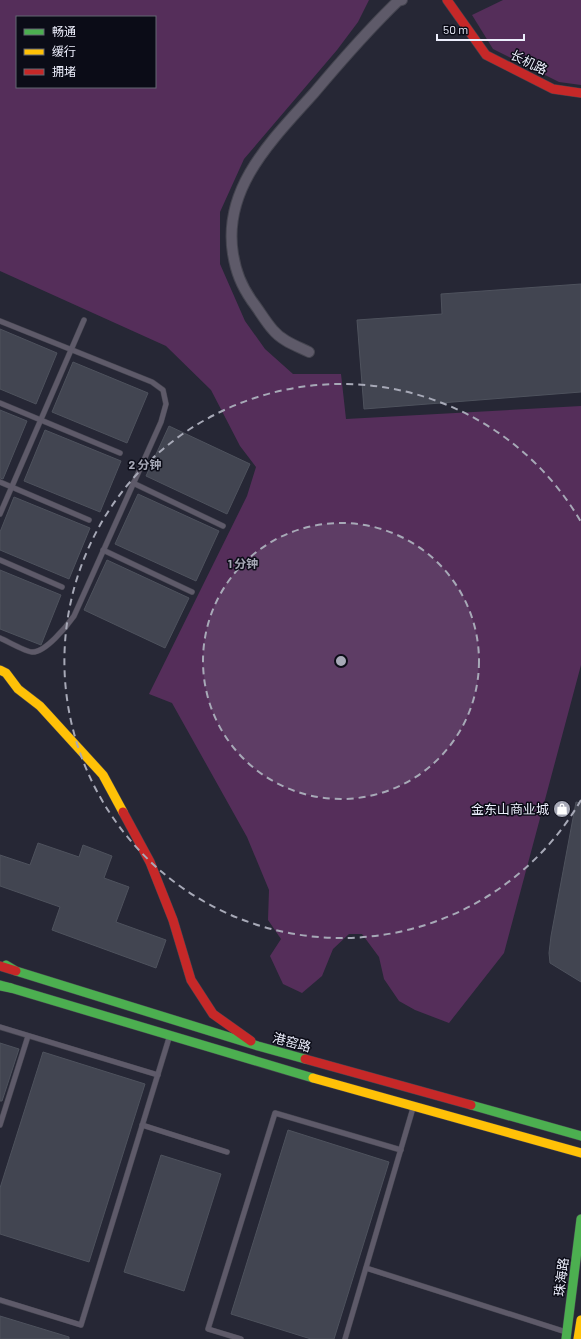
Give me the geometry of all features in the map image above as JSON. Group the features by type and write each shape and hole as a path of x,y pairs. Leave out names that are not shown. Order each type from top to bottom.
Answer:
{"main road":[{"name":"长机路","path":"447,0 486,55 554,88 581,93"},
{"path":"0,670 6,674 18,689 40,706 103,776 150,862 173,920 191,980 213,1014 258,1046"},
{"name":"港窑路","path":"0,962 16,971 258,1046 581,1136"},
{"path":"0,966 16,971"},
{"path":"0,986 170,1035 253,1061 581,1153"},
{"name":"珠海路","path":"566,1336 581,1219"},
{"path":"578,1339 581,1320"}],"street":[{"path":"309,352 292,344 274,332 248,295 237,272 232,245 233,214 243,185 264,150 371,27 398,1 402,0"}],"lane":[{"path":"0,514 84,320"},
{"path":"0,321 152,382 163,390 166,404 161,422 74,616 66,626 41,650 31,652 0,638"},
{"path":"0,404 120,453"},
{"path":"0,482 89,520"},
{"path":"133,483 223,526"},
{"path":"103,550 192,592"},
{"path":"0,560 62,587"},
{"path":"0,1027 158,1075"},
{"path":"0,1300 81,1325 170,1035"},
{"path":"0,1125 28,1036"},
{"path":"344,1339 414,1105"},
{"path":"241,1339 208,1328 274,1113 401,1150"},
{"path":"142,1125 227,1152"},
{"path":"366,1268 566,1336"}],"shaded area":[{"path":"0,0 369,0 358,22 337,50 244,159 220,212 220,264 245,321 265,349 293,374 341,374 346,419 581,406 581,665 504,953 449,1023 415,1010 399,1001 384,979 379,957 362,934 349,934 333,949 322,976 302,993 283,984 270,956 281,939 268,920 269,890 247,837 172,703 149,694 247,496 256,467 240,446 211,390 166,346 0,271"},
{"path":"503,0 581,0 581,85 559,82 493,49 472,15"}],"building":[{"path":"581,284 581,392 364,409 357,320 442,314 441,294"},
{"path":"0,329 57,353 36,404 0,389"},
{"path":"73,362 148,393 127,443 52,412"},
{"path":"0,410 27,421 3,479 0,478"},
{"path":"169,426 250,464 227,514 146,476"},
{"path":"45,430 121,461 100,512 24,481"},
{"path":"138,494 219,531 196,581 115,544"},
{"path":"14,497 90,528 69,579 0,550 0,532"},
{"path":"107,560 189,598 165,648 84,610"},
{"path":"0,570 61,595 41,645 0,629"},
{"path":"576,802 581,803 581,982 550,963 549,953"},
{"path":"38,843 79,857 83,845 112,856 104,878 129,887 116,922 166,940 156,968 52,930 60,907 0,886 0,855 30,865"},
{"path":"0,1043 19,1049 2,1101 0,1101"},
{"path":"43,1052 145,1084 89,1262 0,1234 0,1188"},
{"path":"288,1130 389,1162 334,1339 311,1339 231,1314"},
{"path":"161,1155 221,1174 184,1291 124,1272"},
{"path":"0,1316 69,1337 69,1339 0,1339"}],"traffic: fast":[{"path":"6,965 16,971 258,1046 305,1059"},
{"path":"0,985 11,988"},
{"path":"0,986 313,1078"},
{"path":"471,1105 581,1136"},
{"path":"566,1339 581,1219"}],"traffic: slow":[{"path":"0,670 6,673 18,689 40,706 103,775 123,812"},
{"path":"313,1078 581,1153"},
{"path":"578,1339 581,1320"}],"traffic: jam":[{"path":"447,0 486,55 553,89 581,93"},
{"path":"123,812 150,862 173,920 191,980 213,1014 251,1041"},
{"path":"0,966 16,971"},
{"path":"305,1059 471,1105"}],"place":[{"name":"金东山商业城","path":"562,809"}]}
